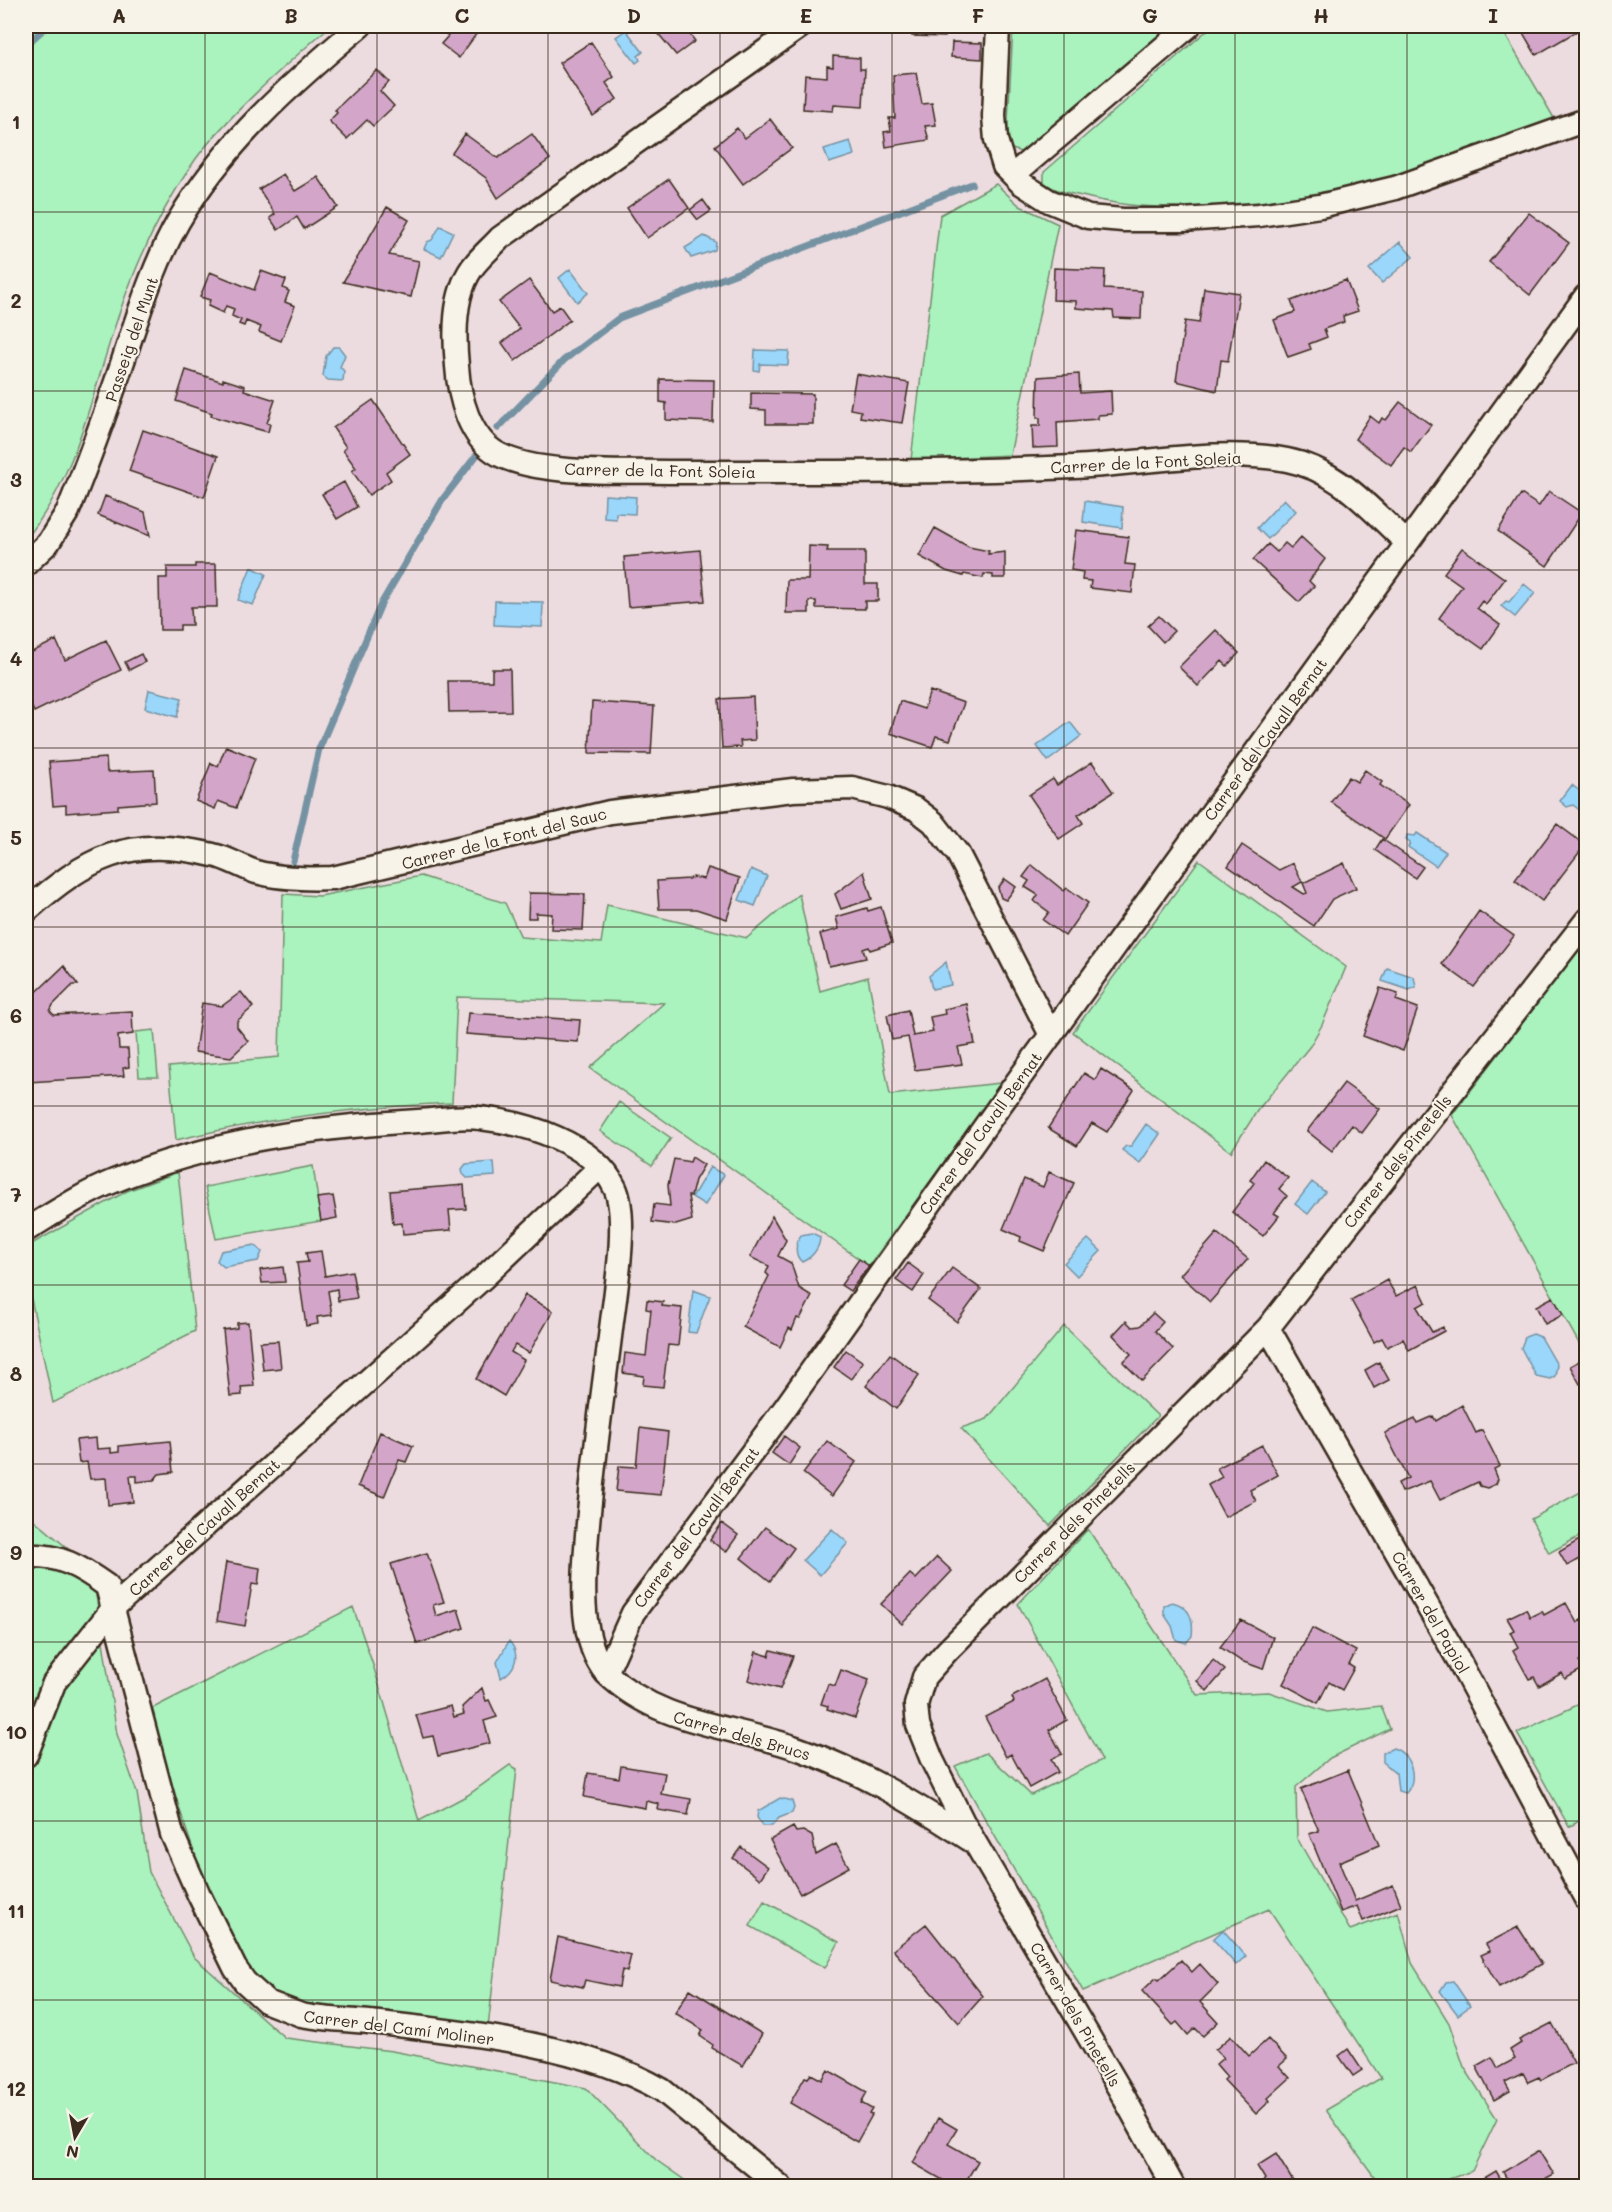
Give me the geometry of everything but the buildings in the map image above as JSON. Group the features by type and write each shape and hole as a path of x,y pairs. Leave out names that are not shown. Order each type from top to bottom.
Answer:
{"street":[{"name":"Passeig del Munt","path":"26,564 48,543 68,511 88,462 146,289 178,222 213,169 252,124 297,79 360,26"},
{"name":"Carrer de la Font Soleia","path":"801,26 500,238 471,270 459,297 455,349 458,381 467,414 478,438 499,454 530,464 611,471 896,473 1076,467 1181,458 1257,456 1289,460 1320,471 1344,483 1407,543"},
{"path":"998,26 996,140 1004,166 1049,201 1088,217 1123,220 1182,220 1259,215 1320,206 1395,188 1587,120"},
{"path":"1013,175 1189,26"},
{"name":"Carrer del Cavall Bernat","path":"606,1673 633,1613 785,1408 1051,1035 1587,296"},
{"name":"Carrer de la Font del Sauc","path":"26,911 61,880 86,864 120,852 154,847 214,855 256,872 300,879 333,878 610,812 793,790 852,788 888,797 916,809 933,822 958,854 1051,1035"},
{"name":"Carrer dels Pinetells","path":"1173,2187 1120,2090 976,1843 932,1760 918,1725 916,1705 924,1677 1028,1567 1268,1328 1587,921"},
{"path":"26,1230 112,1181 196,1151 344,1125 477,1117 516,1125 559,1138 599,1168 615,1187 619,1200 619,1256 588,1515 584,1576 591,1643 598,1663 606,1673"},
{"name":"Carrer del Cavall Bernat","path":"26,1755 54,1683 114,1607 483,1278 599,1168"},
{"name":"Carrer del Papiol","path":"1268,1328 1458,1659 1587,1899"},
{"name":"Carrer del Camí Moliner","path":"26,1556 45,1555 83,1568 107,1587 172,1834 235,1968 256,1994 283,2010 301,2015 511,2042 573,2054 611,2066 662,2090 780,2187"},
{"name":"Carrer dels Brucs","path":"606,1673 623,1689 644,1703 668,1714 739,1730 851,1769 929,1812 976,1843"}],"green space":[{"path":"26,26 330,26 224,125 195,160 167,205 130,284 87,416 62,481 46,511 26,539"},
{"path":"1013,26 1169,26 1021,152 1012,149 1007,141"},
{"path":"1212,26 1500,26 1554,118 1524,132 1447,160 1397,175 1344,188 1234,205 1180,207 1129,205 1067,193 1052,188 1044,182 1044,172"},
{"path":"996,184 1020,206 1058,224 1010,455 911,460 940,215"},
{"path":"1199,860 1346,967 1322,1025 1310,1046 1257,1111 1231,1152 1073,1032"},
{"path":"421,876 505,903 521,937 601,943 607,905 747,938 799,894 820,991 868,977 890,1095 1001,1083 869,1266 590,1068 664,1003 457,997 452,1103 383,1107 313,1115 176,1140 169,1067 279,1057 283,894 320,896"},
{"path":"1586,940 1586,1356 1452,1115"},
{"path":"154,1030 158,1077 139,1077 136,1032"},
{"path":"619,1102 671,1138 652,1166 600,1131"},
{"path":"313,1166 321,1221 216,1239 205,1187"},
{"path":"178,1172 195,1331 53,1403 26,1275 26,1247 127,1191"},
{"path":"1064,1326 1158,1416 1050,1526 961,1428 987,1419"},
{"path":"1586,1489 1586,1533 1549,1553 1531,1519"},
{"path":"26,1513 92,1569 117,1734 137,1793 149,1872 194,1957 285,2038 392,2051 586,2088 656,2160 693,2186 26,2186"},
{"path":"1088,1529 1197,1695 1269,1692 1327,1712 1381,1706 1390,1729 1330,1758 1296,1787 1297,1838 1350,1930 1398,1912 1412,1963 1449,2023 1464,2067 1497,2119 1472,2171 1429,2186 1381,2186 1326,2110 1381,2078 1269,1909 1083,1991 955,1766 986,1753 1031,1795 1102,1760 1018,1604"},
{"path":"353,1607 374,1668 419,1821 468,1795 510,1765 517,1769 488,2028 362,2009 307,2006 282,1997 258,1978 236,1948 199,1867 184,1822 151,1709"},
{"path":"1586,1701 1586,1817 1569,1827 1517,1733"},
{"path":"764,1901 839,1942 825,1968 750,1926"}],"water":[{"path":"626,30 643,52 638,56 640,60 636,63 616,37"},
{"path":"850,141 854,155 829,163 824,149"},
{"path":"440,226 453,232 441,257 424,249"},
{"path":"704,236 716,242 715,250 691,258 685,248"},
{"path":"1400,242 1413,257 1382,283 1369,269"},
{"path":"570,269 588,293 577,302 559,278"},
{"path":"333,347 339,347 345,355 340,367 344,371 343,381 328,380 323,376 326,356"},
{"path":"755,350 789,351 788,365 760,364 759,371 754,370"},
{"path":"605,495 636,497 635,514 616,513 616,519 604,518"},
{"path":"1284,499 1296,511 1268,539 1257,528"},
{"path":"1085,501 1123,507 1122,528 1083,522"},
{"path":"251,567 266,574 253,605 238,600"},
{"path":"1524,584 1535,593 1515,617 1501,606 1506,601 1509,602"},
{"path":"495,601 543,602 542,627 494,625"},
{"path":"149,690 182,698 177,717 145,708"},
{"path":"1070,722 1081,736 1048,761 1037,746"},
{"path":"1572,785 1586,796 1586,815 1573,805 1567,807 1560,801"},
{"path":"1417,833 1446,852 1436,866 1408,847 1410,843 1406,840 1407,835 1415,836"},
{"path":"751,869 767,876 755,906 739,900"},
{"path":"946,962 951,985 932,989 929,976"},
{"path":"1387,968 1414,977 1416,987 1409,990 1382,981"},
{"path":"1146,1124 1160,1134 1140,1163 1122,1150 1126,1146 1131,1146"},
{"path":"494,1162 495,1176 467,1178 463,1174 462,1169 466,1164"},
{"path":"710,1167 724,1175 705,1205 692,1197"},
{"path":"1312,1182 1325,1192 1308,1214 1295,1204"},
{"path":"812,1233 820,1237 817,1249 802,1262 796,1249 798,1242 801,1235"},
{"path":"1088,1239 1101,1251 1077,1276 1064,1263"},
{"path":"255,1245 262,1252 258,1261 224,1267 217,1261 221,1251"},
{"path":"693,1290 710,1296 696,1333 688,1332"},
{"path":"1533,1334 1541,1337 1557,1365 1555,1376 1550,1379 1536,1376 1521,1348 1525,1337"},
{"path":"832,1529 848,1543 820,1575 803,1560"},
{"path":"1172,1602 1183,1607 1190,1614 1192,1636 1186,1643 1176,1640 1172,1626 1164,1614 1164,1606"},
{"path":"509,1641 515,1651 515,1661 510,1671 501,1678 497,1662"},
{"path":"1393,1748 1404,1755 1411,1767 1412,1780 1406,1793 1398,1791 1396,1773 1383,1762 1383,1753"},
{"path":"780,1798 792,1801 794,1808 792,1813 779,1818 772,1826 762,1826 757,1817 758,1811"},
{"path":"1223,1930 1246,1956 1236,1965 1213,1939"},
{"path":"1453,1981 1470,2006 1458,2015 1440,1991 1446,1982"}],"waterway":[{"path":"26,45 47,26"},
{"path":"498,428 564,360 619,318 972,184"},
{"path":"293,861 319,749 381,604 443,499 476,456"}]}
